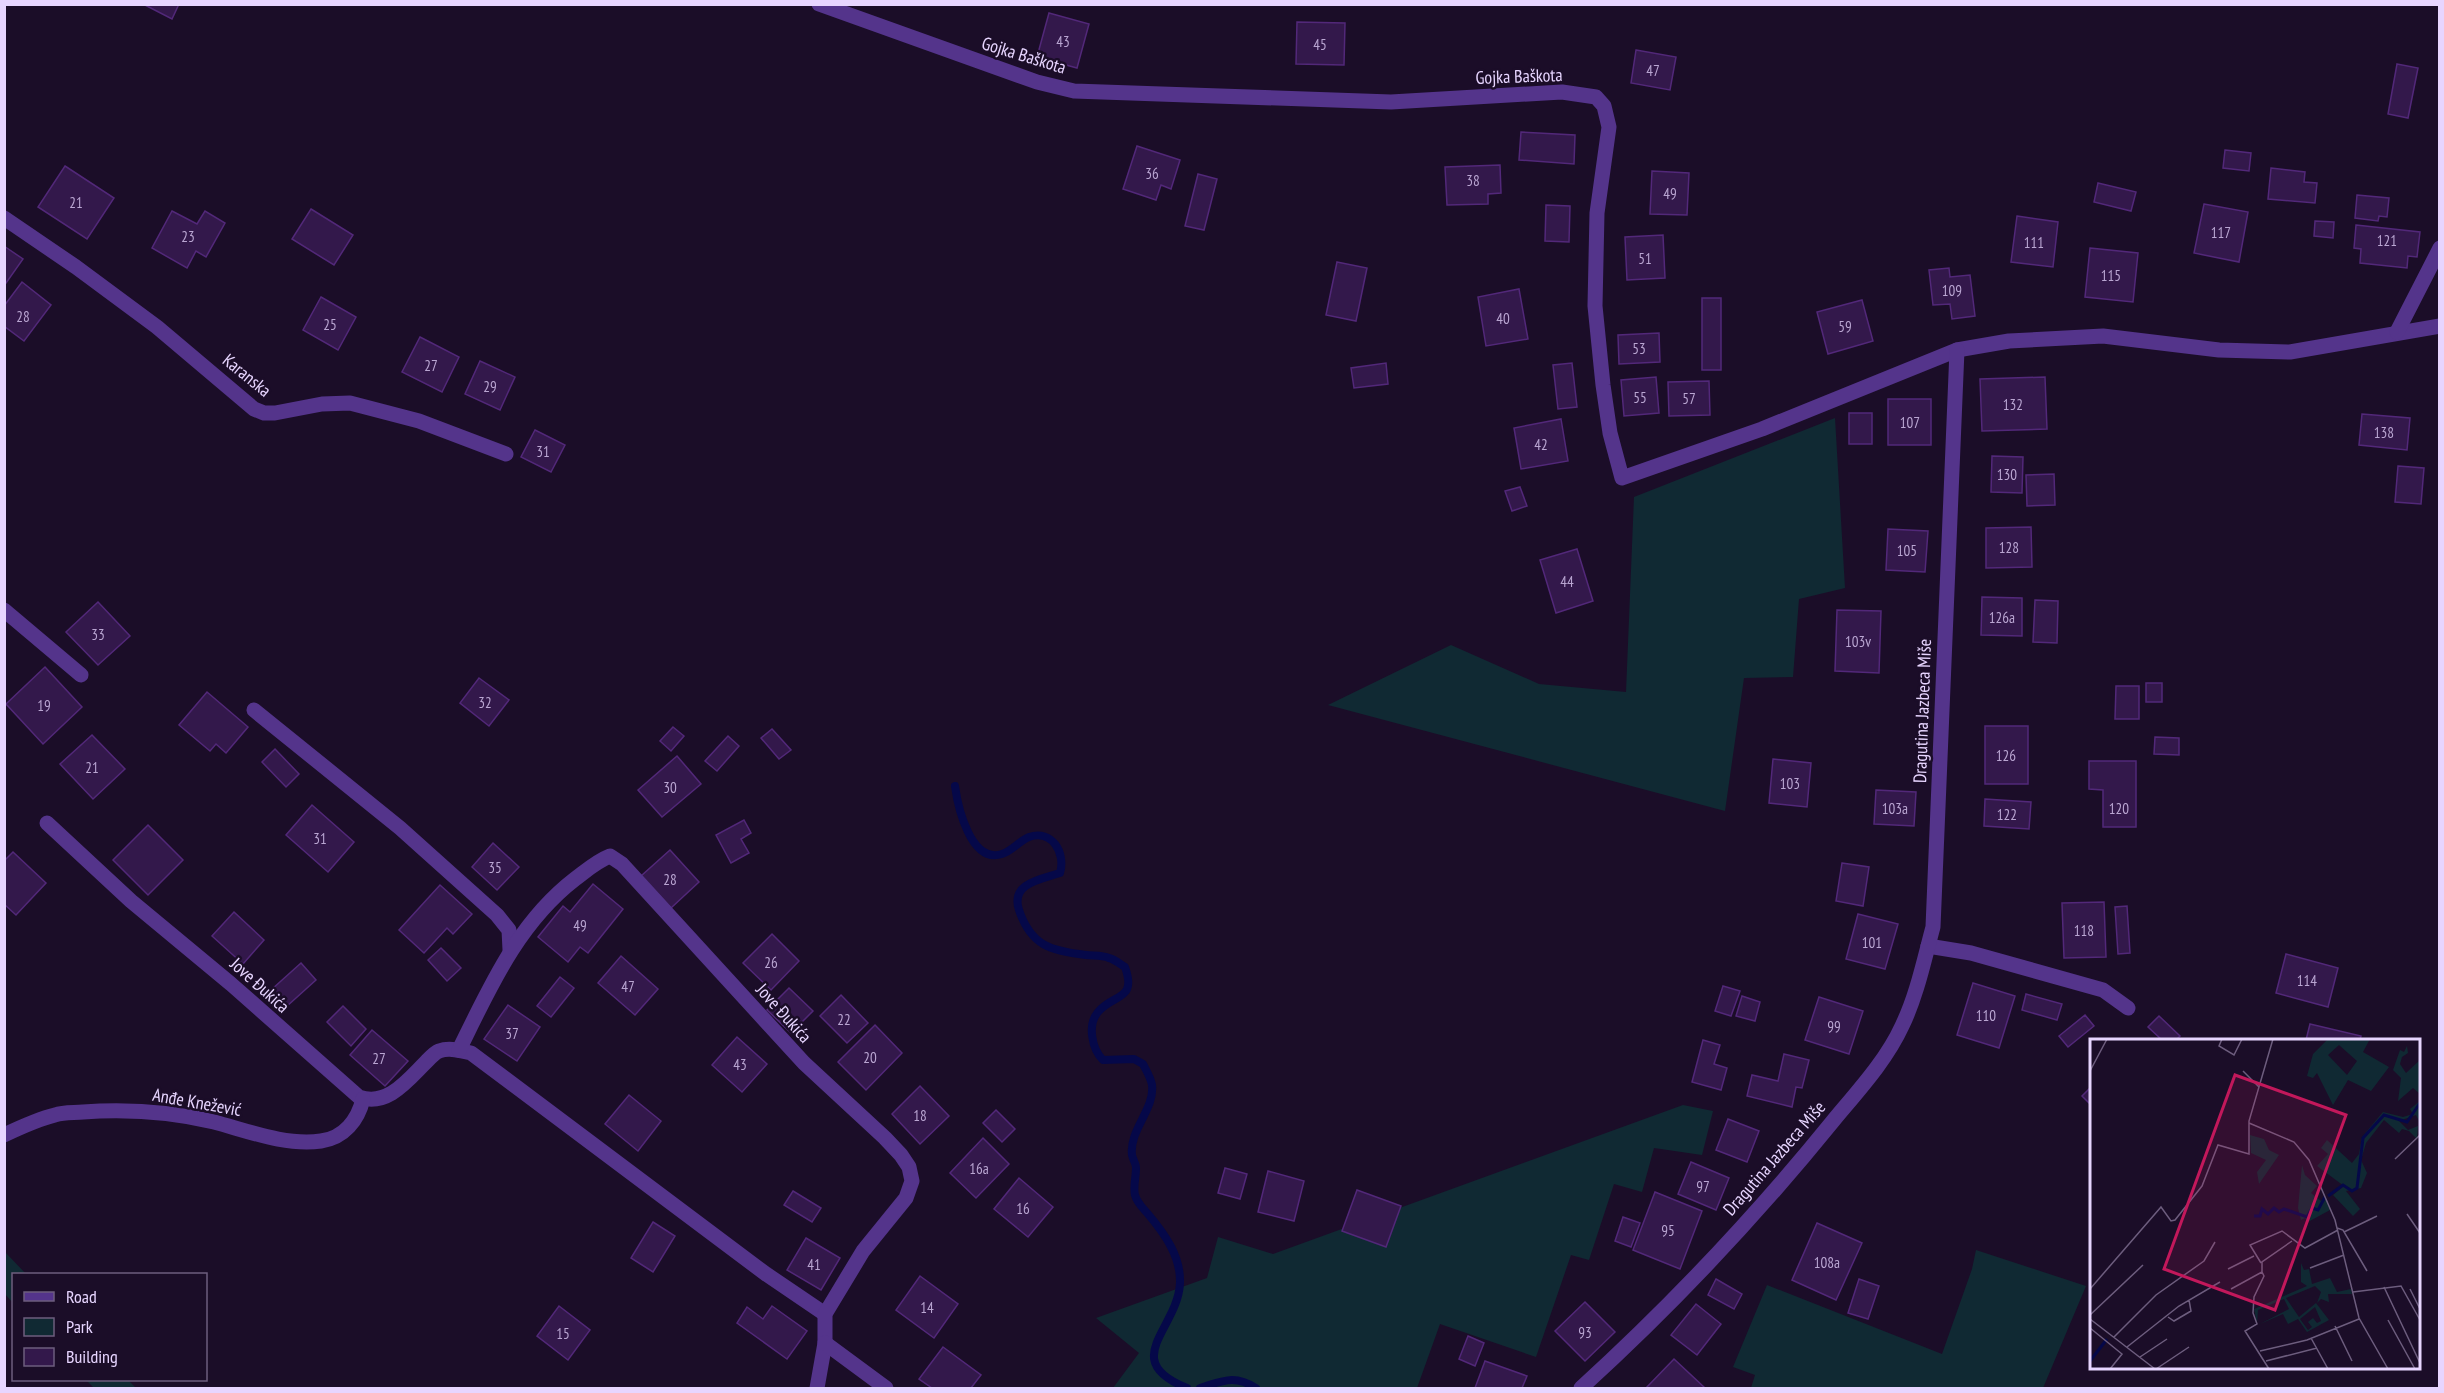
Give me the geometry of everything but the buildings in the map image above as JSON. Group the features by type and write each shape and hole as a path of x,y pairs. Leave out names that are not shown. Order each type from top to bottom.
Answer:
{"street":[{"name":"Gojka Baškota","path":"819,4 1037,82 1074,91 1391,102 1562,92 1596,98 1604,106 1609,127 1598,213 1595,306 1604,394 1622,478 1762,429 1957,350"},
{"name":"Karanska","path":"4,218 76,267 157,327 254,409 264,413 275,413 322,404 350,403 419,421 506,454"},
{"path":"2397,333 2439,248"},
{"path":"1957,350 2009,341 2103,336 2219,350 2290,352 2439,326"},
{"name":"Dragutina Jazbeca Miše","path":"1581,1389 1632,1341 1797,1166 1874,1070 1902,1028 1918,983 1933,927 1957,350"},
{"path":"4,610 81,675"},
{"path":"254,710 400,828 497,915 508,930 510,950"},
{"name":"Jove Đukića","path":"47,823 131,901 363,1099"},
{"name":"Jove Đukića","path":"459,1050 510,950 555,895 600,860 610,856 622,864 804,1063 901,1155 909,1167 912,1181 906,1198 863,1251 825,1314"},
{"path":"1928,946 1971,953 2103,990 2128,1008"},
{"path":"363,1099 380,1100 392,1094 437,1052 447,1049 471,1053 766,1274 825,1314 825,1343 817,1389"},
{"name":"Anđe Knežević","path":"4,1135 57,1114 142,1111 210,1121 266,1136 301,1142 323,1141 342,1134 352,1124 361,1109 363,1099"},
{"path":"825,1343 886,1389"}],"green space":[{"path":"1835,418 1845,588 1799,599 1793,677 1744,678 1725,811 1328,705 1451,645 1539,684 1626,692 1634,497"},
{"path":"1683,1105 1713,1111 1702,1155 1654,1148 1642,1192 1614,1184 1589,1260 1571,1255 1536,1357 1440,1324 1417,1388 1113,1388 1139,1353 1096,1318 1207,1278 1218,1237 1273,1254"},
{"path":"1976,1250 2086,1286 2043,1388 1751,1388 1755,1375 1733,1367 1767,1285 1942,1354 1972,1269"},
{"path":"5,1252 25,1273 12,1273 12,1302 5,1294"},
{"path":"87,1381 129,1381 136,1388 94,1388"}],"waterway":[{"path":"955,786 963,820 974,843 982,851 991,855 1002,854 1025,839 1037,835 1050,840 1059,851 1060,873 1029,884 1023,888 1017,901 1024,922 1036,939 1062,951 1113,959 1125,967 1128,978 1126,991 1098,1012 1093,1023 1092,1037 1096,1050 1103,1060 1134,1059 1143,1064 1152,1085 1150,1103 1132,1146 1132,1155 1136,1165 1134,1192 1139,1203 1160,1229 1175,1254 1178,1264 1180,1283 1177,1300 1157,1342 1154,1355 1157,1366 1167,1377 1187,1388"},
{"path":"1200,1388 1228,1380 1241,1381 1256,1388"}]}
